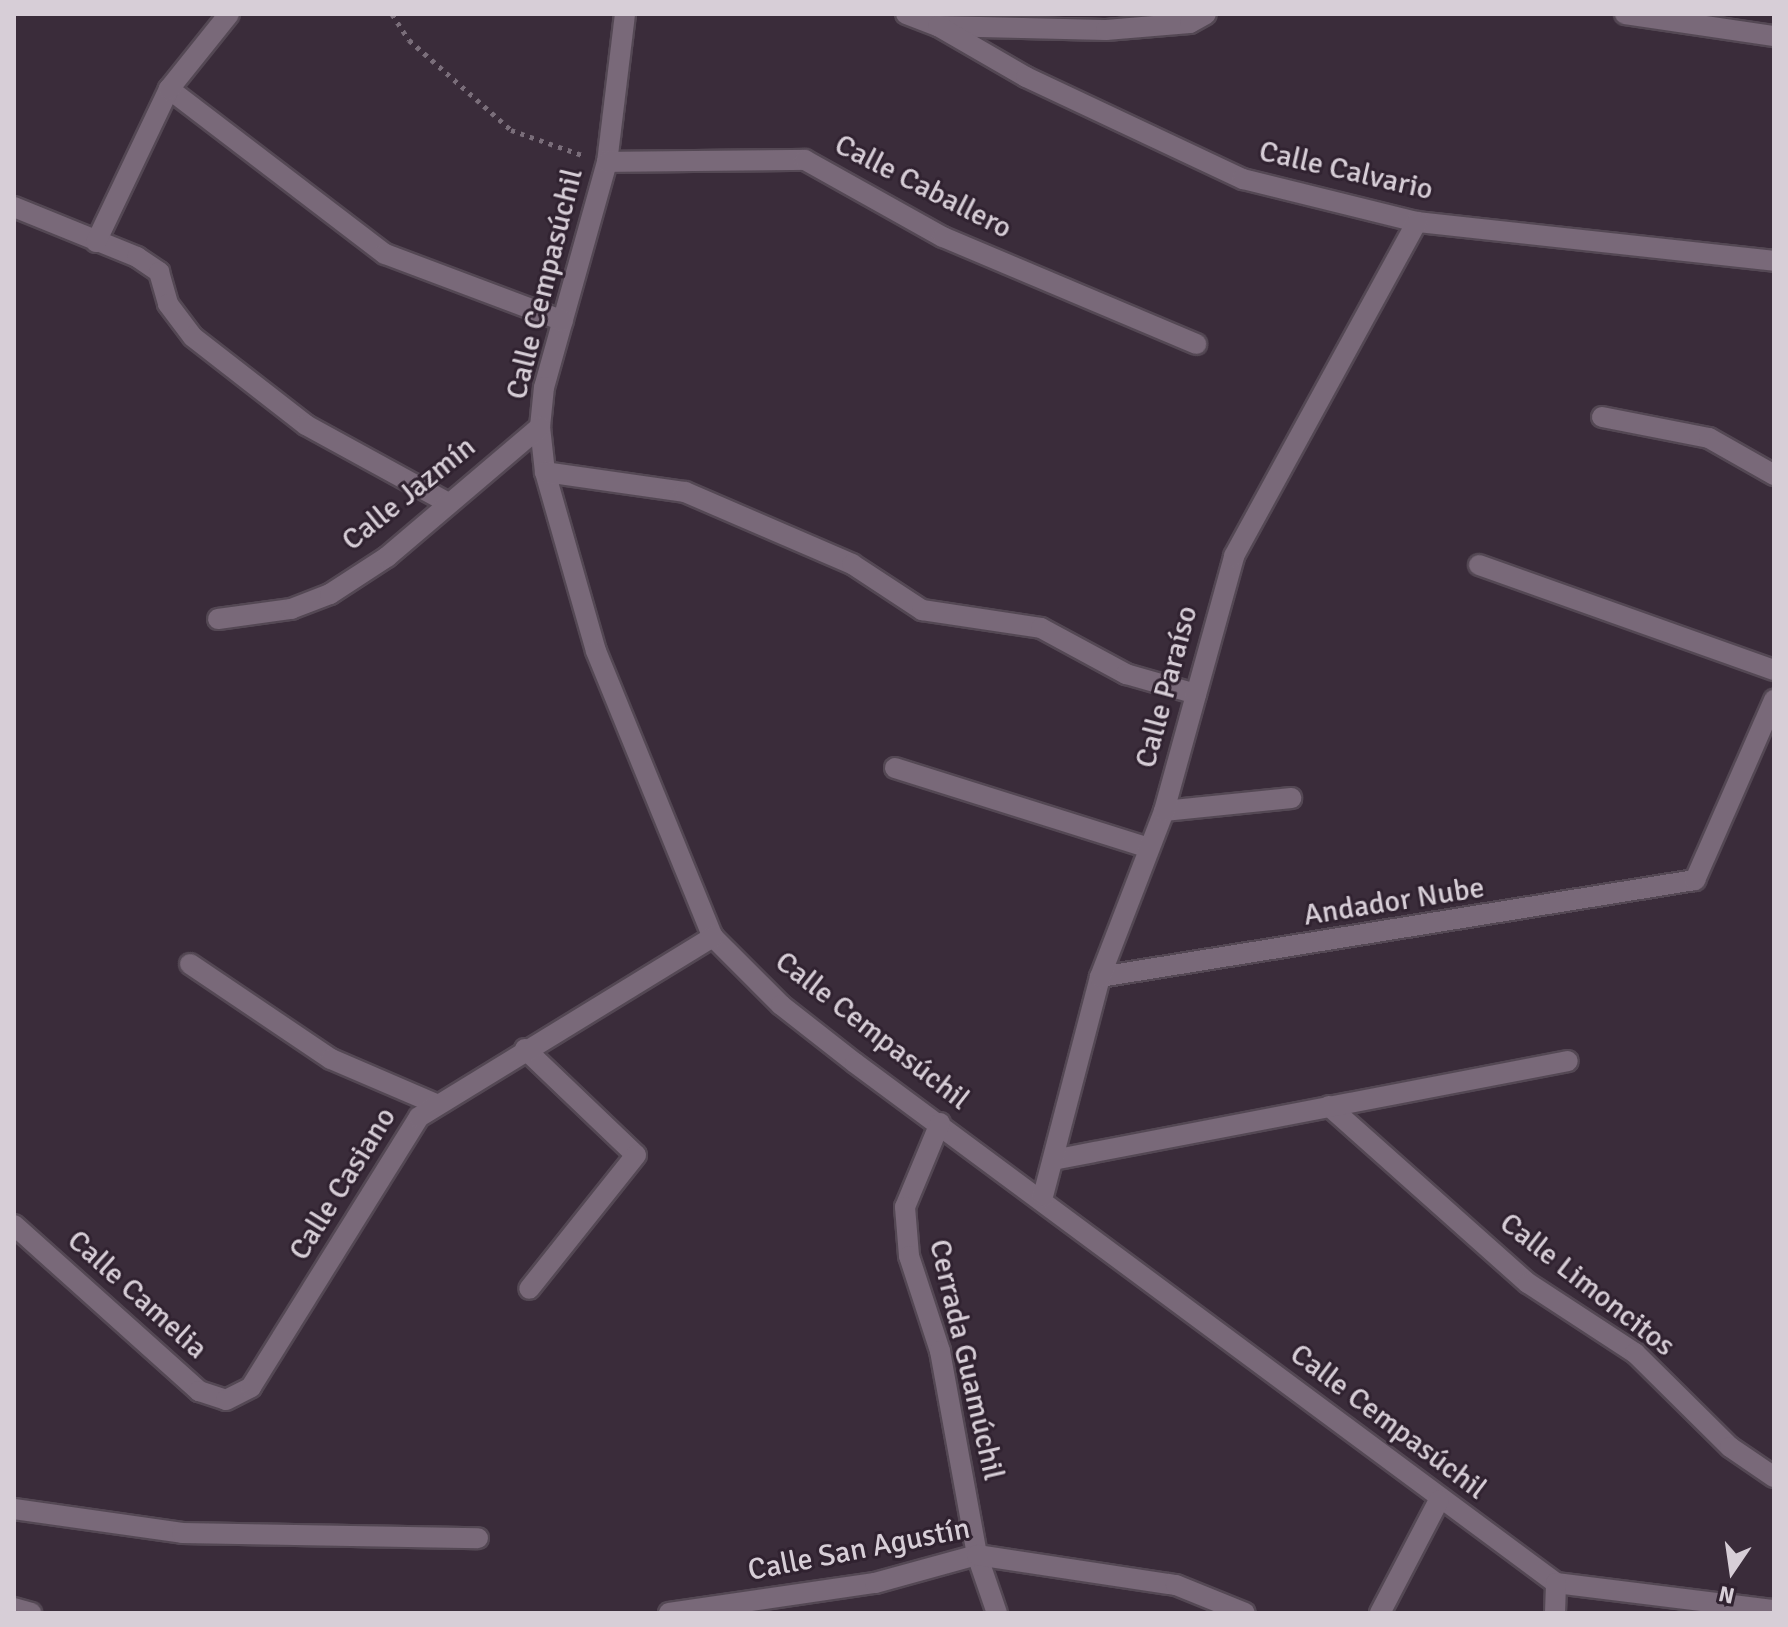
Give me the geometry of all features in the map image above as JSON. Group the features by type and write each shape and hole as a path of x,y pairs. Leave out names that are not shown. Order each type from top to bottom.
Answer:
{"street":[{"path":"96,242 169,89 229,14"},
{"name":"Calle Cempasúchil","path":"625,14 607,162 563,321 540,427 545,472 596,651 713,937 781,1005 1043,1196 1439,1500 1556,1583 1774,1610"},
{"path":"906,14 938,26 1106,30 1190,23 1206,14"},
{"path":"1625,14 1774,36"},
{"name":"Calle Calvario","path":"938,26 1026,77 1243,179 1417,222 1774,261"},
{"path":"169,89 385,254 563,321"},
{"name":"Calle Caballero","path":"607,162 805,160 943,237 1196,344"},
{"path":"14,207 159,272 168,304 193,337 306,425 445,501"},
{"name":"Calle Paraíso","path":"1043,1196 1100,977 1146,847 1164,811 1234,556 1417,222"},
{"path":"1602,417 1709,438 1774,475"},
{"name":"Calle Jazmín","path":"218,619 291,609 330,594 387,557 445,501 540,427"},
{"path":"545,472 685,492 852,564 885,592 922,610 1041,628 1126,674 1196,694"},
{"path":"1479,565 1774,670"},
{"name":"Andador Nube","path":"1100,977 1695,880 1774,700"},
{"path":"895,768 1146,847"},
{"path":"1164,811 1291,798"},
{"name":"Calle Casiano","path":"226,1400 251,1387 419,1117 525,1049 713,937"},
{"path":"190,964 331,1059 436,1104"},
{"path":"525,1049 636,1155 529,1289"},
{"path":"1053,1160 1568,1061"},
{"name":"Calle Limoncitos","path":"1329,1106 1528,1283 1635,1353 1730,1447 1774,1477"},
{"name":"Cerrada Guamúchil","path":"940,1123 905,1207 908,1244 940,1351 977,1555 997,1613"},
{"name":"Calle Camelia","path":"14,1225 199,1391 226,1400"},
{"path":"1380,1613 1439,1500"},
{"path":"14,1509 182,1533 478,1538"},
{"name":"Calle San Agustín","path":"669,1613 875,1583 977,1555 1176,1585 1245,1613"},
{"path":"1555,1613 1556,1583"},
{"path":"14,1608 31,1613"}],"path":[{"path":"392,14 409,40 511,130 607,162"}]}
